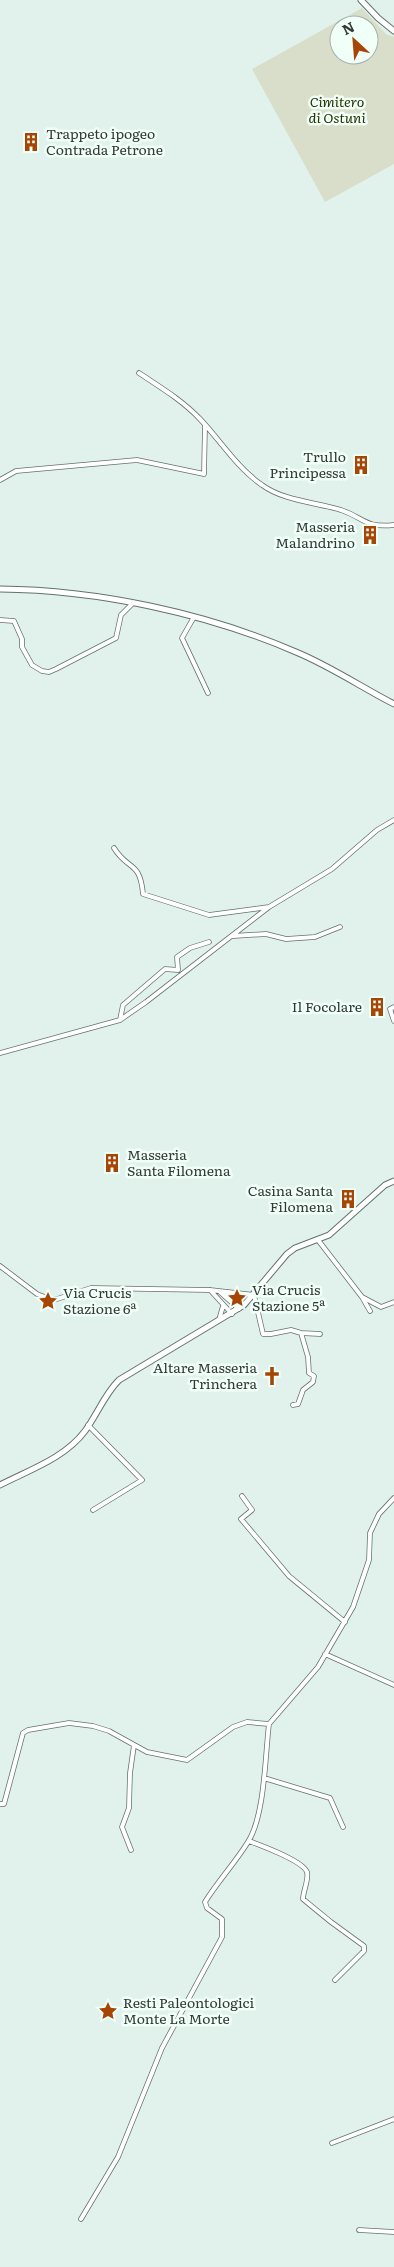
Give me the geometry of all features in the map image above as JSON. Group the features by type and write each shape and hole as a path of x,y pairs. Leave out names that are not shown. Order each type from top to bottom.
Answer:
{"main road":[{"path":"361,0 394,31"},
{"path":"0,589 39,590 133,603 194,616 298,652 394,704"},
{"path":"0,1485 58,1455 73,1444 88,1425 109,1391 119,1380 239,1309 254,1295 287,1254 295,1248 329,1235 385,1185 394,1181"}],"street":[{"path":"139,373 162,387 205,425 249,474 263,486 301,502 343,511 377,527 394,525"},
{"path":"0,480 16,471 137,460 204,474 205,425"},
{"path":"0,620 14,621 22,639 22,647 32,665 37,669 49,672 116,638 121,614 133,603"},
{"path":"194,616 182,638 208,693"},
{"path":"0,1053 120,1020 269,907 332,869 377,830 394,820"},
{"path":"114,848 120,857 134,866 142,879 143,894 209,916 269,907"},
{"path":"233,936 266,934 286,939 315,936 340,927"},
{"path":"120,1020 123,1005 165,969 178,970 177,957 190,948 209,942"},
{"path":"394,1007 390,1009 394,1021"},
{"path":"318,1240 362,1297 370,1311"},
{"path":"0,1266 37,1294 50,1299 57,1299 91,1288 210,1290 254,1295 263,1334 292,1330 301,1333 320,1334"},
{"path":"210,1290 232,1314"},
{"path":"220,1292 239,1309"},
{"path":"362,1297 381,1307 394,1302"},
{"path":"218,1322 223,1306"},
{"path":"293,1406 298,1404 304,1390 313,1382 314,1376 309,1373 308,1357 301,1333"},
{"path":"88,1425 142,1480 93,1510"},
{"path":"242,1496 252,1510 241,1520 288,1576 344,1622"},
{"path":"81,2220 118,2157 162,2048 222,1938 222,1919 207,1908 205,1902 249,1841 254,1828 264,1778 269,1724 318,1667 353,1607 368,1560 370,1533 379,1514 394,1498"},
{"path":"326,1654 394,1685"},
{"path":"0,1804 4,1804 23,1733 28,1730 69,1723 93,1726 109,1731 147,1752 187,1760 233,1727 247,1722 269,1724"},
{"path":"131,1850 122,1827 130,1808 130,1773 134,1745"},
{"path":"264,1778 330,1798 343,1827"},
{"path":"249,1841 277,1852 303,1867 307,1875 303,1899 364,1946 364,1951 335,1980"},
{"path":"332,2143 394,2119"},
{"path":"359,2230 394,2232"}],"green space":[{"name":"Cimitero di Ostuni","path":"362,8 368,15 349,15"},
{"name":"Cimitero di Ostuni","path":"329,26 329,65 379,65 379,26 386,34 394,37 394,164 325,202 252,69"}],"place":[{"name":"Trappeto ipogeo Contrada Petrone","path":"31,142"},
{"name":"Trullo Principessa","path":"361,465"},
{"name":"Masseria Malandrino","path":"370,535"},
{"name":"Il Focolare","path":"377,1007"},
{"name":"Masseria Santa Filomena","path":"112,1163"},
{"name":"Casina Santa Filomena","path":"348,1199"},
{"name":"Via Crucis Stazione 5ª","path":"237,1298"},
{"name":"Via Crucis Stazione 6ª","path":"48,1301"},
{"name":"Altare Masseria Trinchera","path":"272,1376"},
{"name":"Resti Paleontologici Monte La Morte","path":"108,2011"}]}
